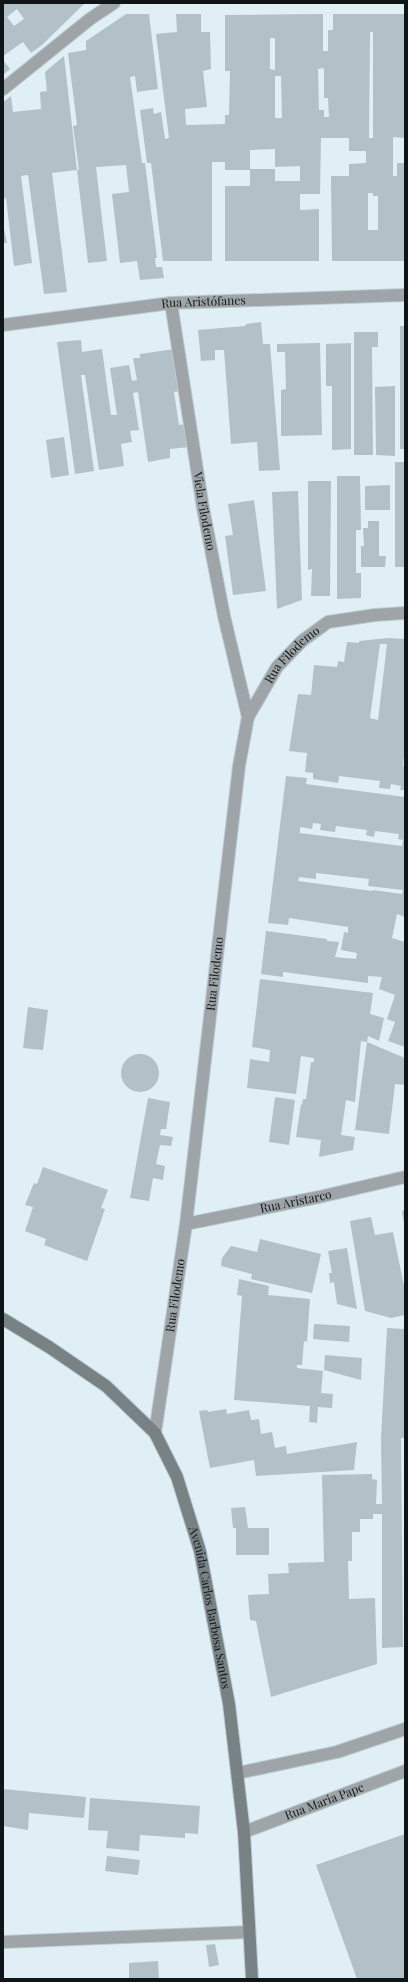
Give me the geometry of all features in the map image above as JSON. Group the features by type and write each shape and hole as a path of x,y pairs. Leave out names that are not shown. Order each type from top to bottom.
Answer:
{"main road":[{"name":"Avenida Carlos Barbosa Santos","path":"3,1319 49,1347 106,1386 156,1433 177,1477 200,1551 230,1704 244,1832 252,1979"}],"street":[{"path":"3,89 90,19 114,3"},
{"name":"Rua Aristófanes","path":"3,325 172,303 405,295"},
{"name":"Viela Filodemo","path":"172,303 203,508 226,624 248,717"},
{"name":"Rua Filodemo","path":"156,1433 186,1224 238,774 248,717 277,667 302,641 328,622 374,614 405,613"},
{"name":"Rua Aristarco","path":"186,1224 319,1197 405,1177"},
{"path":"238,1773 337,1752 405,1729"},
{"name":"Rua Maria Pape","path":"244,1832 405,1771"},
{"path":"3,1942 249,1932"}],"building":[{"path":"3,3 85,3 42,45 31,53 23,42 3,56","holes":["17,9 24,19 14,26 7,17"]},
{"path":"126,14 149,14 158,89 137,92 135,76 130,77 142,163 145,163 157,258 155,258 156,267 162,267 164,278 140,280 137,261 120,263 112,194 129,192 126,165 96,167 107,261 88,263 77,170 79,170 73,126 77,125 68,53 86,50 86,41"},
{"path":"176,14 201,14 201,32 210,32 211,69 203,71 207,107 185,109 186,125 225,124 225,115 229,115 230,71 225,71 225,15 323,14 323,51 328,51 328,30 333,30 333,14 405,14 405,138 393,137 393,176 397,176 397,163 405,163 405,261 332,261 331,176 349,176 349,164 366,163 366,151 349,151 349,138 321,138 320,194 300,194 300,210 319,209 319,261 225,261 225,186 250,186 250,170 225,170 225,162 212,162 212,261 163,261 151,163 147,163 140,110 153,108 154,114 161,112 165,139 169,138 156,34 177,32","holes":["370,32 373,32 373,138 369,138","270,38 275,38 275,70 270,69","324,68 324,98 328,98 329,117 324,117 324,110 319,110 318,69","275,76 281,76 282,118 275,118","275,149 275,167 300,166 300,181 275,181 275,169 250,169 250,150","368,193 373,193 373,196 378,196 378,230 368,230"]},
{"path":"64,56 77,170 52,173 67,292 44,294 28,175 21,176 32,263 14,266 6,198 3,199 3,102 11,96 13,112 41,109 40,92 47,91 45,72"},
{"path":"3,60 10,69 3,75"},
{"path":"3,224 7,243 3,243"},
{"path":"261,322 263,344 270,344 280,470 259,471 257,442 231,444 224,350 215,350 215,360 201,361 198,330 245,326 246,324"},
{"path":"400,326 405,326 405,449 400,449"},
{"path":"354,332 378,332 378,347 372,347 373,455 354,455"},
{"path":"81,340 82,352 102,349 111,415 117,415 110,368 129,365 132,381 137,380 133,358 140,358 140,354 174,349 180,391 174,392 179,425 186,424 189,447 170,449 170,458 148,462 138,392 133,393 139,430 130,431 132,442 121,444 124,466 99,470 85,375 81,375 94,471 75,474 57,342"},
{"path":"320,343 322,435 281,436 281,390 286,389 285,352 277,352 277,344"},
{"path":"351,343 351,449 332,450 332,386 326,386 326,344"},
{"path":"395,386 395,456 376,455 375,387"},
{"path":"64,437 69,475 51,478 46,440"},
{"path":"395,462 405,462 405,567 395,567"},
{"path":"337,476 360,476 361,530 356,530 356,573 361,573 361,598 337,599"},
{"path":"308,481 331,481 330,596 311,596 312,569 308,570"},
{"path":"390,485 390,510 365,510 365,486"},
{"path":"298,491 302,600 277,609 272,492"},
{"path":"254,500 266,591 233,595 225,536 233,535 228,504"},
{"path":"368,521 379,521 379,556 386,556 385,567 361,567 361,546 364,546 363,528 368,528"},
{"path":"388,638 405,639 405,746 403,766 405,766 405,790 400,790 401,786 391,784 390,789 379,788 380,781 339,776 338,783 313,779 313,773 305,772 307,753 289,751 298,694 311,695 314,665 337,667 338,661 344,662 347,642 359,643 359,641","holes":["380,644 387,644 378,720 370,718"]},
{"path":"286,776 307,778 306,784 405,797 405,917 397,914 392,938 405,942 405,1047 388,1041 395,1022 387,1019 395,995 379,989 382,977 368,976 368,983 283,972 283,977 261,974 266,931 339,942 335,957 356,959 357,953 341,950 344,932 348,933 348,927 289,918 288,925 268,923","holes":["313,823 321,824 320,830 335,832 336,826 367,830 366,835 374,837 375,831 399,834 398,839 403,840 402,846 300,833 300,827 312,829","316,873 369,879 368,886 403,890 402,894 298,881 299,877 316,879"]},
{"path":"260,979 373,993 370,1014 384,1018 379,1041 368,1036 367,1042 361,1041 355,1102 346,1100 341,1135 355,1137 353,1150 319,1157 321,1140 296,1137 301,1104 302,1105 303,1099 306,1099 311,1062 314,1062 314,1058 301,1056 296,1094 247,1088 250,1059 269,1062 270,1050 252,1047"},
{"path":"28,1007 48,1010 43,1050 23,1048"},
{"path":"367,1042 405,1058 405,1085 395,1084 389,1134 355,1130"},
{"path":"136,1054 144,1054 151,1057 156,1062 159,1073 156,1084 151,1089 144,1092 136,1092 129,1089 124,1084 121,1077 121,1069 124,1062 129,1057"},
{"path":"275,1097 295,1100 289,1145 269,1142"},
{"path":"148,1098 170,1102 166,1129 161,1129 160,1135 173,1137 171,1146 160,1145 156,1164 165,1166 163,1180 153,1178 149,1201 130,1198"},
{"path":"43,1167 108,1190 101,1208 105,1209 87,1261 44,1245 46,1239 25,1231 33,1207 25,1205 34,1183 37,1184"},
{"path":"405,1210 405,1224 404,1224 402,1211"},
{"path":"371,1217 375,1235 393,1232 405,1291 405,1315 391,1318 365,1311 350,1221"},
{"path":"260,1239 321,1254 312,1293 251,1279 252,1274 221,1266 222,1258 231,1246 257,1252"},
{"path":"347,1248 357,1309 337,1304 334,1282 330,1283 329,1273 332,1273 328,1251"},
{"path":"239,1279 269,1286 268,1295 310,1299 307,1342 304,1341 302,1365 297,1365 297,1368 323,1371 321,1393 333,1394 332,1408 318,1407 317,1423 309,1422 310,1406 234,1400 242,1296 237,1295"},
{"path":"314,1324 350,1326 349,1342 313,1339"},
{"path":"387,1328 405,1329 405,1438 401,1438 403,1647 382,1648 382,1514 373,1514 373,1519 360,1519 360,1532 352,1532 352,1561 348,1561 349,1599 375,1598 377,1664 271,1697 256,1621 250,1620 248,1595 269,1594 268,1574 289,1573 288,1563 324,1562 322,1475 372,1474 372,1479 377,1480 376,1504 382,1504 381,1438"},
{"path":"325,1355 362,1358 361,1380 324,1370"},
{"path":"226,1409 227,1414 249,1410 251,1420 259,1419 261,1434 272,1432 275,1448 286,1446 287,1454 357,1442 354,1470 256,1476 254,1460 210,1468 199,1411 207,1410 208,1412"},
{"path":"245,1507 248,1528 269,1528 269,1555 236,1555 236,1528 233,1528 231,1508"},
{"path":"3,1789 86,1797 84,1818 29,1813 28,1830 3,1826"},
{"path":"90,1798 200,1806 198,1834 185,1833 185,1838 140,1835 139,1851 106,1848 108,1831 88,1830"},
{"path":"405,1834 405,1979 357,1979 316,1865"},
{"path":"107,1856 140,1860 138,1875 105,1871"},
{"path":"215,1944 219,1965 209,1967 206,1945"},
{"path":"158,1961 159,1979 129,1979 129,1963"}]}
